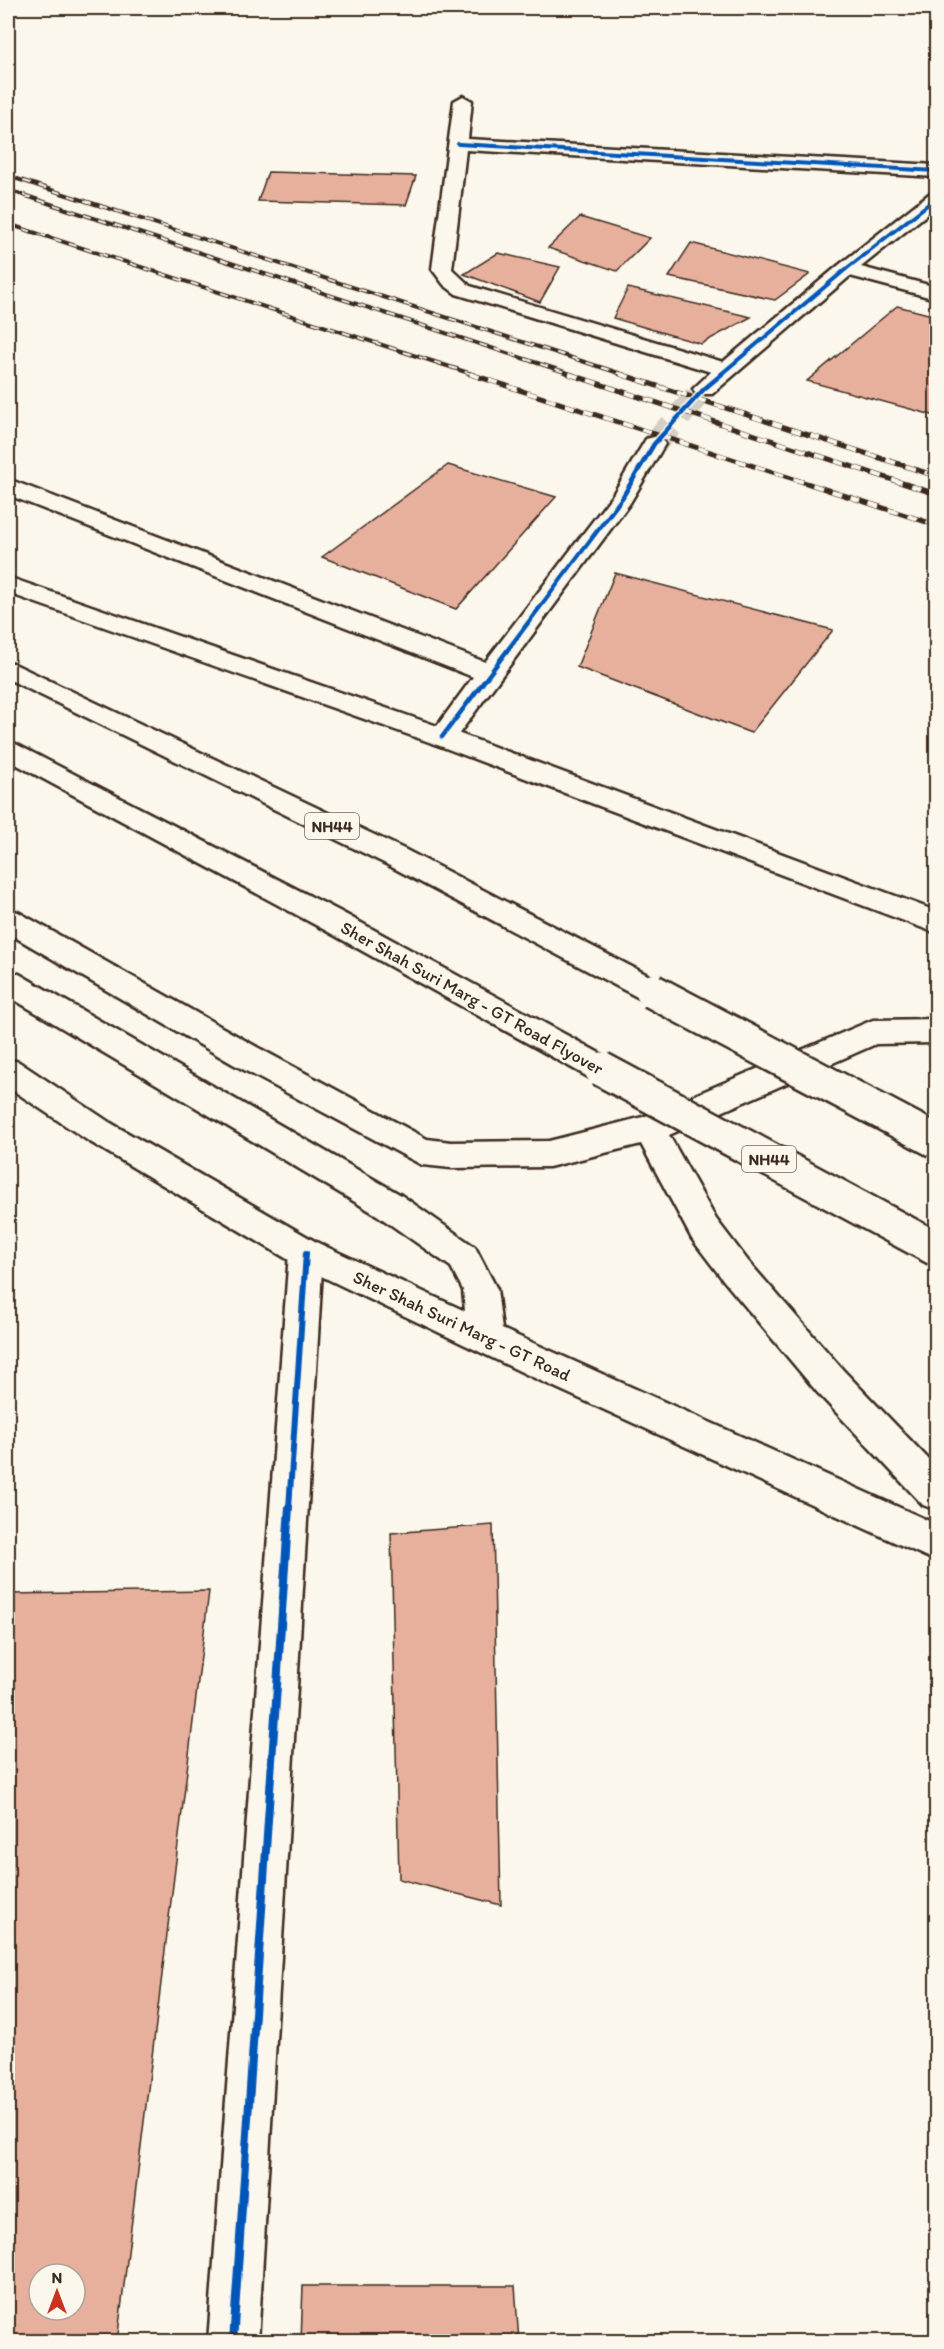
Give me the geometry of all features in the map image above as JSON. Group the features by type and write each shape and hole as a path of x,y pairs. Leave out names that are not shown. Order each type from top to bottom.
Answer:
{"main road":[{"path":"463,101 442,269 451,281 463,290 727,370"},
{"path":"458,144 936,171"},
{"path":"704,389 846,269 936,198"},
{"path":"846,269 936,293"},
{"path":"442,737 622,498 654,444"},
{"path":"8,487 490,674"},
{"path":"8,585 442,737 936,922"},
{"name":"NH44","path":"8,669 396,857 936,1141"},
{"name":"Sher Shah Suri Marg - GT Road Flyover","path":"8,749 333,921 601,1069 936,1249"},
{"path":"8,920 244,1055 422,1152 451,1155 549,1154 649,1129 873,1032 936,1031"},
{"path":"8,982 389,1205 463,1257 480,1289 485,1337"},
{"name":"Sher Shah Suri Marg - GT Road","path":"8,1071 98,1131 306,1253 936,1543"},
{"path":"649,1129 704,1229 735,1270 830,1381 936,1493"},
{"path":"233,2342 306,1253"}],"building":[{"path":"268,172 416,176 406,205 258,201"},
{"path":"580,217 650,238 617,271 548,248"},
{"path":"691,243 810,274 775,300 669,277"},
{"path":"498,253 560,267 540,302 464,274"},
{"path":"628,288 751,317 701,344 613,318"},
{"path":"897,306 936,316 936,416 807,381"},
{"path":"448,465 556,497 456,609 322,557"},
{"path":"615,573 833,630 751,733 577,667"},
{"path":"493,1525 501,1905 399,1879 391,1533"},
{"path":"209,1591 117,2342 8,2342 8,1594"},
{"path":"303,2286 515,2286 519,2342 301,2342"}],"tunnel":[{"path":"654,444 704,389"}],"railway":[{"path":"8,176 625,375"},
{"path":"8,190 574,375"},
{"path":"8,224 475,375"},
{"path":"470,374 936,525"},
{"path":"569,374 936,494"},
{"path":"620,374 936,476"}],"cycle path":[{"path":"458,144 936,171"},
{"path":"442,737 622,498 654,444 704,389 846,269 936,198"},
{"path":"233,2342 306,1253"}]}
